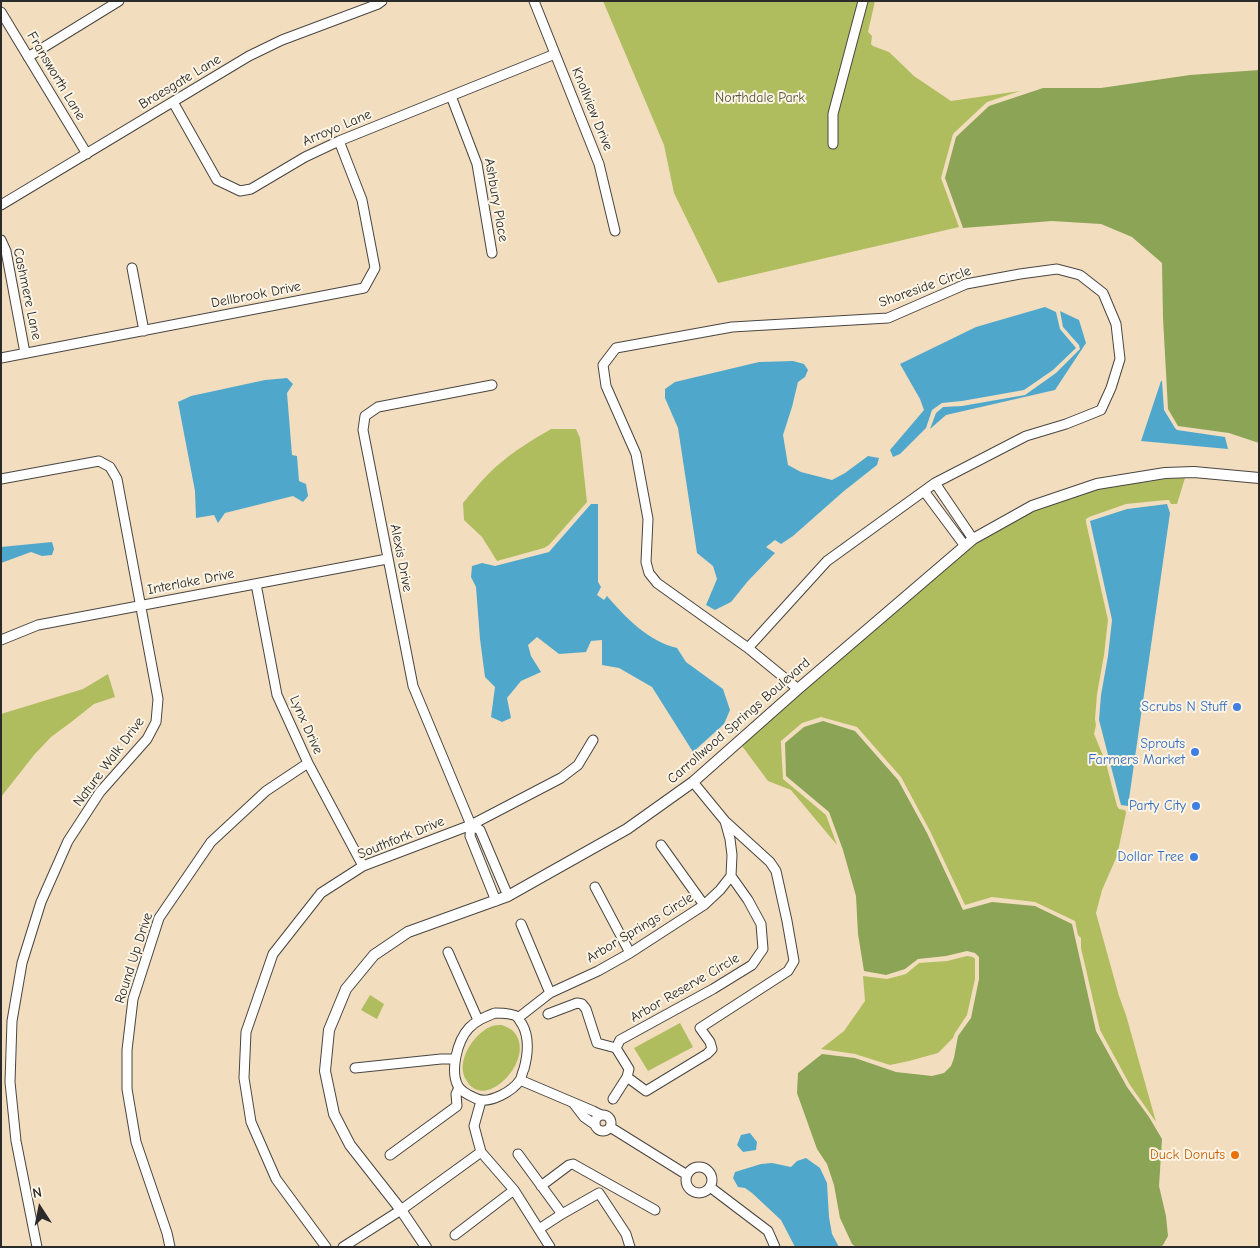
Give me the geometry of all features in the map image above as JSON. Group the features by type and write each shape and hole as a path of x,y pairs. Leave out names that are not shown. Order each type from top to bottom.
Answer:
{"street":[{"path":"28,57 119,1"},
{"name":"Braesgate Lane","path":"1,205 249,56 282,40 382,1"},
{"name":"Knollview Drive","path":"534,1 599,164 615,231"},
{"path":"833,144 833,114 863,1"},
{"name":"Fransworth Lane","path":"1,12 87,154"},
{"name":"Arroyo Lane","path":"173,102 217,180 240,191 251,189 305,157 339,141 555,54"},
{"name":"Ashbury Place","path":"451,96 477,164 492,253"},
{"name":"Dellbrook Drive","path":"1,358 364,288 375,268 362,200 339,141"},
{"name":"Cashmere Lane","path":"1,240 6,251 25,353"},
{"path":"132,268 144,331"},
{"name":"Shoreside Circle","path":"748,648 827,561 935,483 1026,436 1066,424 1101,410 1111,388 1120,360 1116,324 1103,293 1080,275 1057,269 966,284 888,318 732,327 616,348 603,365 606,386 636,454 648,519 646,562 649,573 657,583 748,648 798,689"},
{"name":"Alexis Drive","path":"492,385 378,407 366,416 363,430 413,686 471,825 470,836 496,901"},
{"name":"Nature Walk Drive","path":"1,478 99,462 110,467 117,478 158,699 156,722 147,738 100,792 68,841 41,902 22,963 12,1021 6,1083 37,1247"},
{"name":"Carrollwood Springs Boulevard","path":"426,1247 401,1210 350,1145 334,1114 325,1071 329,1030 346,989 374,955 408,932 508,896 627,829 693,782 798,689 969,543 1032,506 1097,484 1165,474 1194,472 1259,478"},
{"path":"935,483 969,543"},
{"path":"924,491 969,543"},
{"name":"Interlake Drive","path":"1,640 38,625 387,559"},
{"name":"Lynx Drive","path":"256,584 278,695 308,763 363,866"},
{"name":"Southfork Drive","path":"326,1247 276,1179 251,1122 244,1078 246,1032 273,954 321,893 363,866 471,825 561,778 578,765 593,740"},
{"name":"Round Up Drive","path":"170,1247 136,1142 128,1090 127,1050 133,999 159,918 211,842 266,791 308,763"},
{"path":"627,1077 646,1091 707,1054 712,1049 710,1042 700,1028 788,971 794,961 776,871 770,862 724,820 693,782"},
{"path":"724,820 730,839 732,855 730,876"},
{"name":"Alexis Drive","path":"471,825 480,830 508,896"},
{"path":"661,845 704,905"},
{"name":"Arbor Springs Circle","path":"518,1018 550,993 598,971 630,953 704,905 720,890 730,876"},
{"name":"Arbor Reserve Circle","path":"618,1044 752,965 763,949 761,924 748,900 730,876"},
{"path":"595,887 630,953"},
{"path":"522,924 550,993"},
{"path":"448,952 478,1020"},
{"path":"548,1014 577,1003 582,1004 586,1008 597,1043 618,1044 629,1069 627,1077 613,1099"},
{"path":"495,1013 507,1013 518,1018 525,1030 528,1049 520,1080 508,1092 492,1100 481,1101 469,1096 459,1088 457,1082 455,1059 461,1041 478,1020 495,1013"},
{"path":"355,1068 455,1059"},
{"path":"520,1080 606,1116 610,1119 610,1127 606,1131 601,1132 596,1129 594,1124 584,1117 572,1102"},
{"path":"390,1155 456,1106 456,1094 459,1088"},
{"path":"481,1101 474,1126 481,1152 514,1190 550,1247"},
{"path":"594,1124 596,1118 601,1115"},
{"path":"610,1127 687,1175"},
{"path":"343,1247 401,1210 481,1152"},
{"path":"518,1154 562,1214"},
{"path":"541,1186 572,1164 655,1210"},
{"path":"693,1168 705,1168 711,1174 712,1183 704,1192 695,1192 688,1187 687,1175 693,1168"},
{"path":"539,1228 599,1193 608,1184"},
{"path":"710,1187 768,1231 775,1247"},
{"path":"454,1236 514,1190"},
{"path":"599,1193 626,1234 630,1247"}],"green space":[{"name":"Northdale Park","path":"603,1 875,1 868,32 872,36 871,44 889,52 914,76 951,101 1020,91 987,102 953,134 941,178 959,227 718,283 674,193 664,145"},
{"path":"1259,70 1259,443 1229,433 1178,426 1168,409 1162,263 1132,237 1101,224 1052,221 963,228 945,178 956,137 989,106 1043,88 1101,88 1190,75"},
{"path":"551,429 576,429 580,438 587,502 549,545 497,561 482,537 464,520 463,503 498,465 523,446"},
{"path":"1185,478 1177,504 1171,504 1169,500 1166,500 1126,504 1086,519 1108,620 1097,694 1094,734 1106,763 1117,806 1119,809 1125,810 1126,813 1117,856 1102,890 1096,913 1156,1122 1130,1085 1100,1030 1081,948 1081,938 1078,935 1075,921 1035,902 992,897 965,905 930,831 901,777 857,727 821,717 802,723 781,741 783,779 826,815 837,845 791,790 768,781 742,746 975,544 1034,511 1099,489 1165,479"},
{"path":"108,674 115,697 94,704 51,737 34,755 1,797 1,714 83,689"},
{"path":"823,721 855,731 898,780 927,833 963,910 992,902 1035,906 1072,924 1096,1031 1127,1087 1162,1139 1159,1186 1166,1216 1168,1236 1160,1247 856,1247 852,1244 840,1218 834,1185 827,1164 817,1149 797,1093 798,1073 822,1054 855,1058 896,1072 932,1076 944,1073 951,1066 958,1036 971,1018 979,979 979,957 975,953 967,951 946,956 918,959 905,969 886,975 864,971 858,934 856,896 843,850 829,812 786,776 785,743 804,727"},
{"path":"967,956 975,959 975,979 967,1015 953,1038 938,1053 890,1065 855,1054 821,1049 844,1031 865,1001 863,976 887,979 906,974 919,963 947,961"},
{"path":"370,995 384,1004 377,1019 361,1010"},
{"path":"680,1023 693,1047 648,1071 634,1048"},
{"path":"494,1025 502,1025 512,1030 519,1040 520,1052 516,1063 510,1074 491,1089 481,1091 471,1087 464,1074 463,1066 467,1050 477,1036 484,1031"}],"water":[{"path":"1045,307 1056,312 1060,329 1076,348 1053,370 1024,390 942,403 932,410 926,428 900,454 893,457 890,450 924,410 920,399 900,364 976,327"},
{"path":"1060,311 1079,320 1086,343 1055,390 946,415 930,429 936,413 943,407 962,406 1025,395 1056,373 1080,349 1079,345 1063,327"},
{"path":"793,361 804,364 808,370 805,377 798,382 783,435 788,465 801,472 832,480 868,456 879,458 877,465 793,536 781,544 775,540 766,547 775,553 731,602 715,610 706,605 717,579 713,566 697,553 678,428 665,398 665,389 675,382 759,362"},
{"path":"287,378 293,384 287,393 292,455 297,456 299,481 306,484 308,496 303,502 293,496 225,513 218,523 214,515 196,518 195,491 178,402 191,396 265,380"},
{"path":"1161,381 1164,410 1175,428 1177,430 1225,437 1228,449 1141,441"},
{"path":"591,504 598,504 598,582 601,587 597,595 604,600 607,596 638,628 656,640 677,648 686,662 723,689 730,710 724,724 693,752 652,687 619,668 602,665 602,640 591,641 586,652 559,654 537,637 528,645 531,656 541,672 521,681 507,698 511,718 502,722 491,717 495,687 485,677 476,587 471,577 472,566 482,563 495,566 549,552"},
{"path":"1167,504 1170,513 1128,806 1121,805 1099,720 1112,620 1090,521 1127,509"},
{"path":"52,542 54,549 52,555 42,556 31,552 1,563 1,547"},
{"path":"750,1133 757,1142 756,1150 743,1152 737,1145 741,1135"},
{"path":"806,1158 820,1168 827,1183 832,1234 839,1247 795,1247 781,1220 752,1193 745,1188 738,1187 733,1178 735,1172 761,1164 772,1163 791,1167 797,1161"}],"place":[{"name":"Scrubs N Stuff","path":"1237,707"},
{"name":"Sprouts Farmers Market","path":"1195,752"},
{"name":"Party City","path":"1196,806"},
{"name":"Dollar Tree","path":"1194,857"},
{"name":"Duck Donuts","path":"1235,1155"}]}
